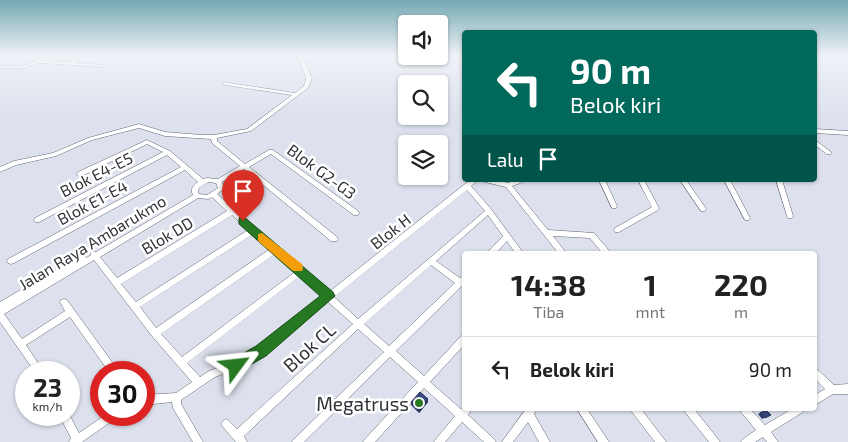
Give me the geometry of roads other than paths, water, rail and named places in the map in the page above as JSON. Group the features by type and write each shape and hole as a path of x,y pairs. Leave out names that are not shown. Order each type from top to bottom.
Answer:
{"street":[{"path":"0,170 14,163 54,155 90,139 139,126 165,134 214,137 251,129 293,94 306,86 308,77"},
{"path":"224,83 293,94"},
{"path":"817,131 848,133"},
{"path":"214,137 214,142 334,239"},
{"path":"80,174 141,144 150,142 168,152 202,182"},
{"path":"817,144 829,153"},
{"name":"Blok G2-G3","path":"244,167 271,151 356,213"},
{"name":"Blok E4-E5","path":"37,220 168,152"},
{"name":"Blok E1-E4","path":"11,261 186,167"},
{"path":"219,181 221,189 214,195 208,197 196,194 196,187 202,182 219,181 244,167"},
{"name":"Blok H","path":"176,397 212,374 245,362 472,182"},
{"path":"495,182 508,185 516,182"},
{"path":"603,182 614,206"},
{"path":"617,230 656,208 642,182"},
{"path":"684,182 703,209"},
{"path":"728,182 747,218"},
{"path":"780,182 790,216"},
{"path":"508,185 561,251"},
{"path":"467,186 489,211 518,251"},
{"name":"Jalan Raya Ambarukmo","path":"0,306 196,194"},
{"path":"214,195 424,382 462,410"},
{"name":"Blok DD","path":"116,282 232,211"},
{"name":"Blok CL","path":"240,439 359,323 489,211"},
{"path":"134,307 253,230"},
{"path":"546,233 592,235 605,251"},
{"path":"493,251 507,236"},
{"path":"155,333 276,249"},
{"path":"94,254 155,333 198,382"},
{"name":"Jalan Raya Ambarukmo","path":"0,314 94,254"},
{"path":"431,261 462,280"},
{"path":"181,363 301,271"},
{"path":"297,442 462,282"},
{"path":"64,302 106,361"},
{"path":"21,344 70,312"},
{"path":"0,314 33,361"},
{"path":"368,442 462,341"},
{"path":"817,376 832,390"},
{"path":"817,399 832,390 848,389"},
{"path":"155,399 176,397 176,404 198,442"},
{"path":"507,442 530,411 545,442"},
{"path":"583,411 604,442"},
{"path":"637,411 661,442"},
{"path":"690,411 715,442"},
{"path":"746,411 773,442"},
{"path":"746,442 797,411"},
{"path":"439,442 464,412 491,442"},
{"path":"226,424 240,439"},
{"path":"69,426 76,441 97,426"}],"place":[{"name":"Megatruss","path":"419,403"}]}
